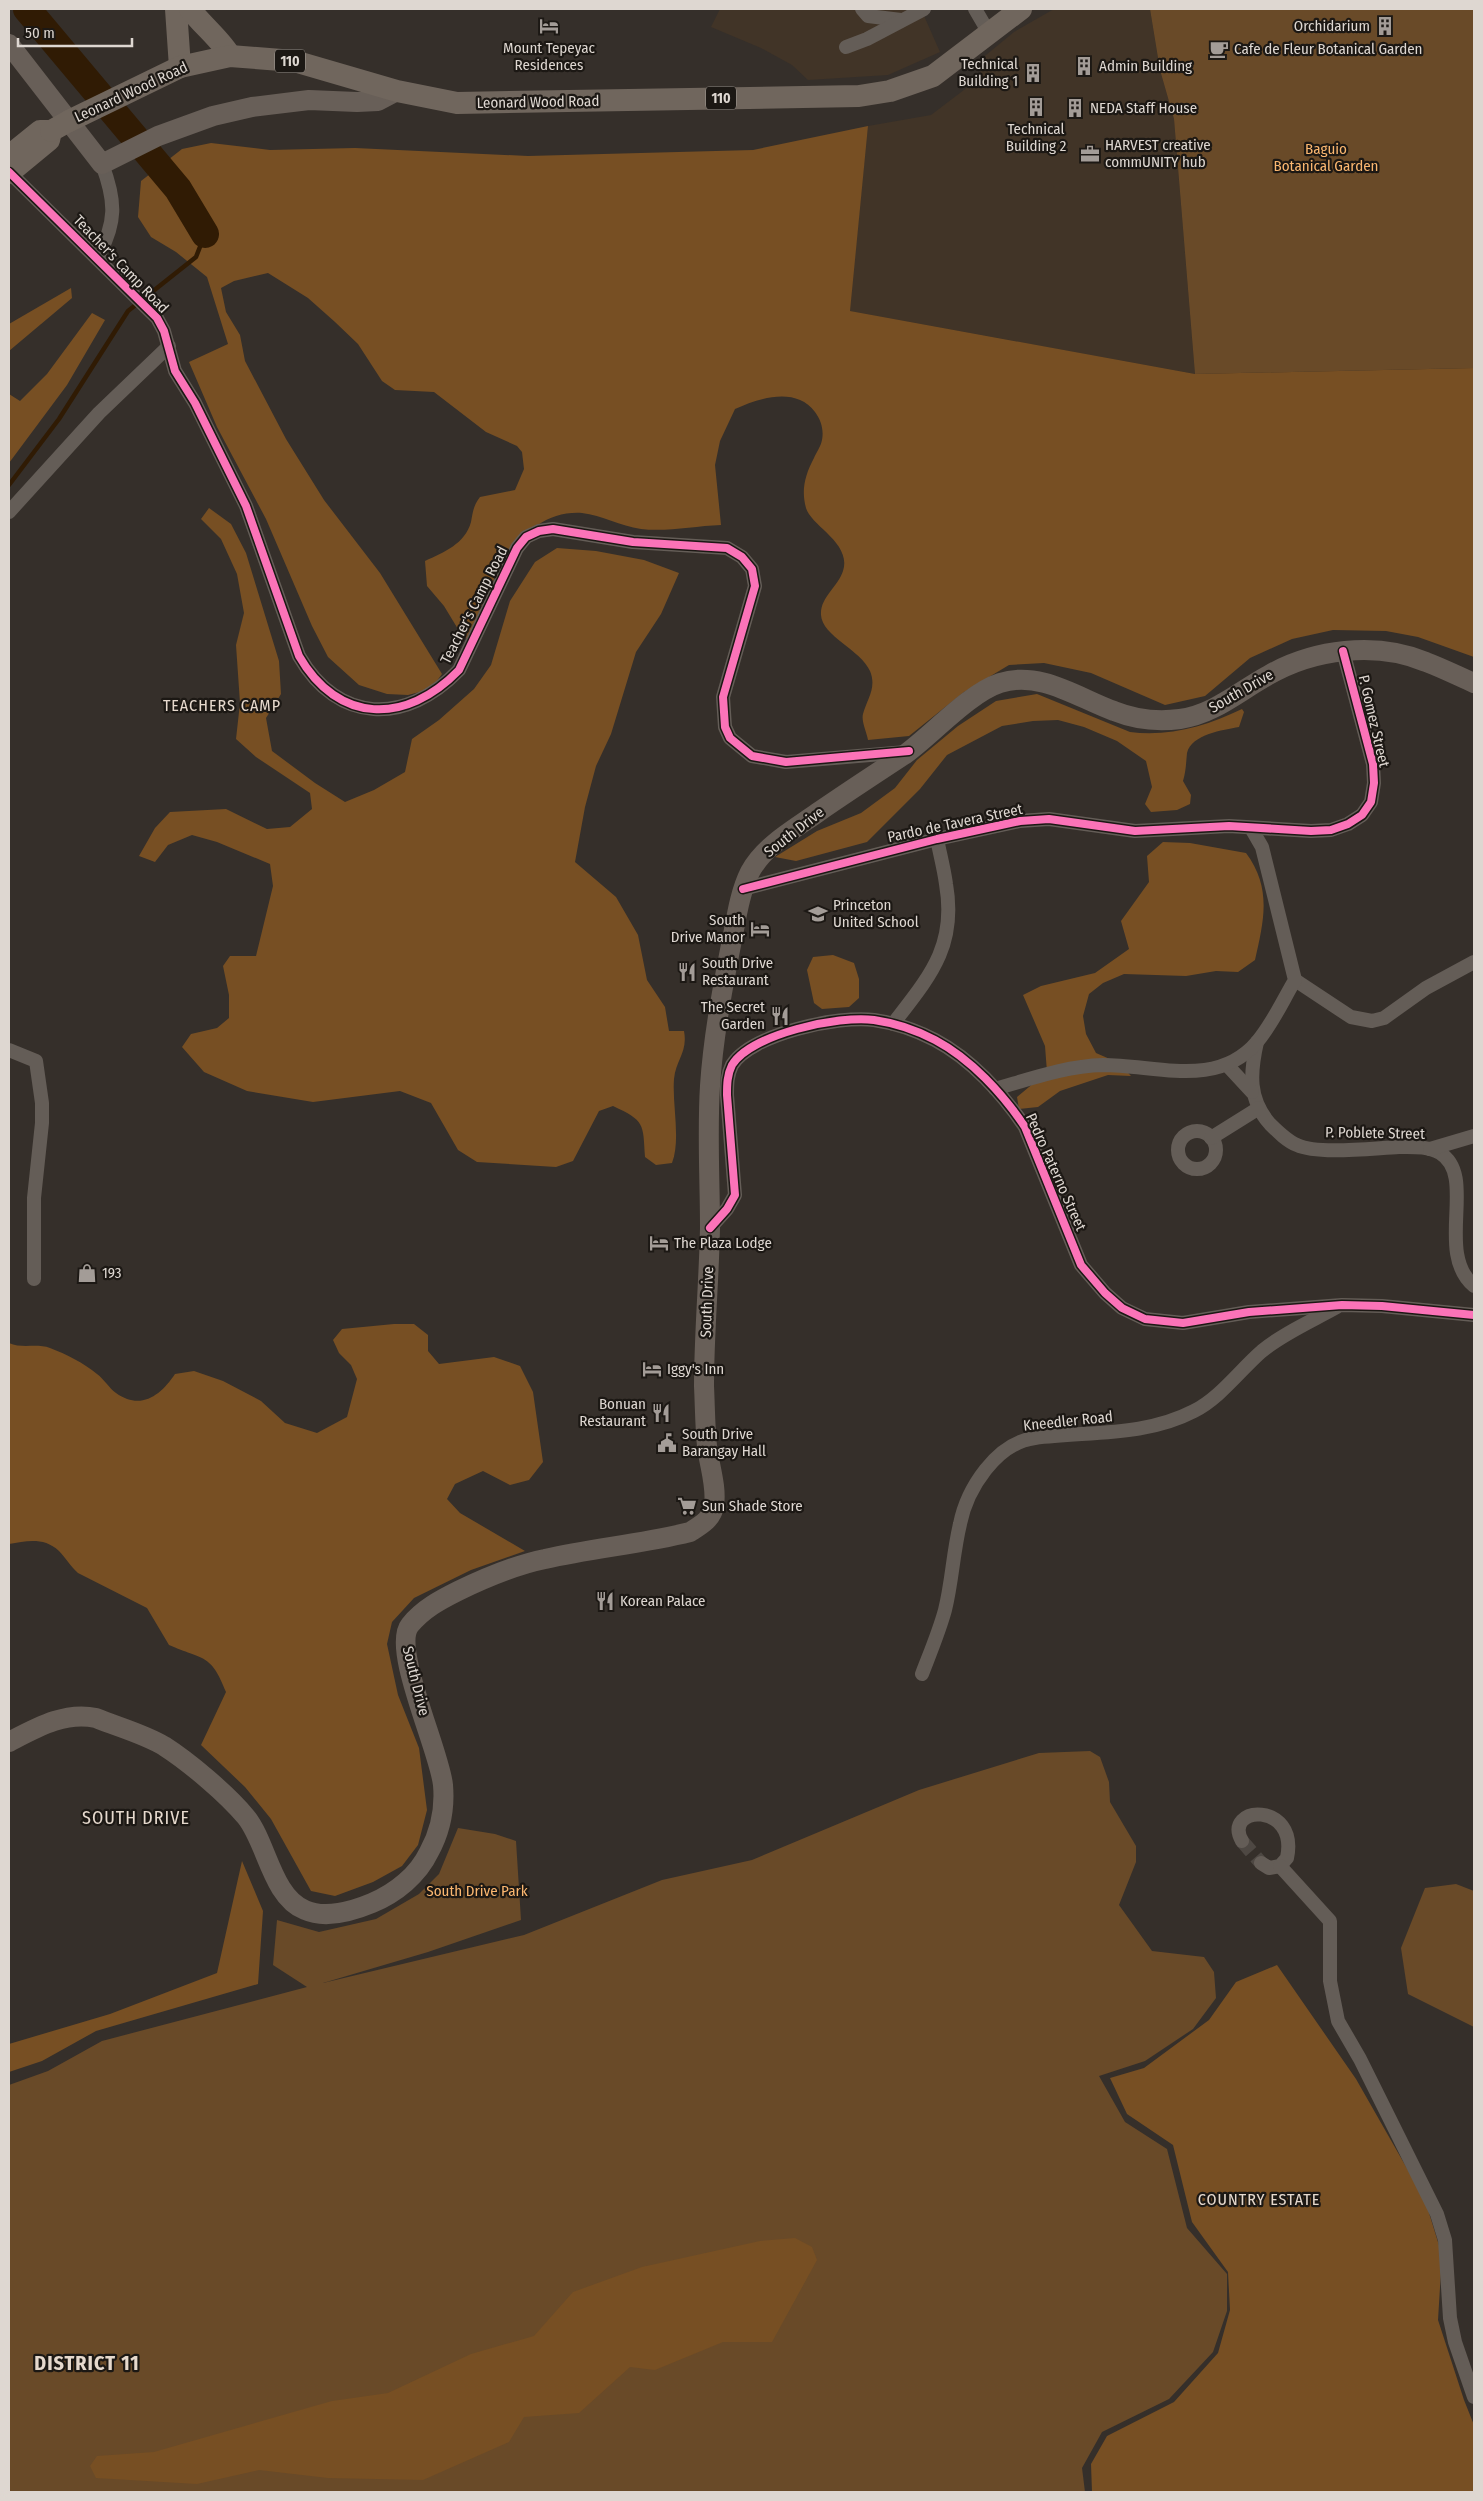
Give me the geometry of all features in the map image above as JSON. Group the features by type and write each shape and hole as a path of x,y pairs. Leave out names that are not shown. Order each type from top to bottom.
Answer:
{"main road":[{"path":"176,9 178,68"},
{"path":"190,9 201,25 227,50 230,56"},
{"name":"Leonard Wood Road","path":"9,156 40,130 51,130 178,68 230,56 294,61 397,91 457,103 859,96 890,91 933,76 1021,9"},
{"path":"9,44 102,164 158,136 213,116 252,107 309,100 378,101 397,91"},
{"name":"Leonard Wood Road","path":"9,173 49,140 51,130"},
{"name":"South Drive","path":"9,1742 55,1720 84,1715 96,1718 164,1746 216,1787 247,1819 282,1890 292,1903 303,1910 315,1914 353,1910 375,1901 411,1878 425,1861 435,1842 441,1818 443,1785 436,1752 408,1663 404,1642 408,1628 422,1612 440,1600 494,1575 543,1559 690,1532 706,1522 714,1509 714,1489 707,1444 704,1386 710,1228 708,1141 710,1081 724,983 743,889 751,871 769,848 909,751 980,694 996,684 1009,681 1040,681 1116,712 1135,718 1157,720 1180,719 1202,713 1222,704 1284,666 1308,657 1344,651 1370,650 1402,655 1424,661 1474,683"}],"street":[{"path":"862,9 868,16 901,20"},
{"path":"846,46 867,39 924,9"},
{"path":"975,9 989,33"},
{"path":"98,258 109,236 113,219 111,192 102,164"},
{"name":"Teacher's Camp Road","path":"9,173 98,258 157,318 175,371 195,403 246,506 299,656 326,691 345,702 366,708 387,709 422,699 445,685 459,670 517,548 526,537 539,531 553,528 633,542 727,548 742,557 752,570 755,586 727,679 723,697 723,713 730,738 752,756 786,762 909,751"},
{"path":"9,512 99,414 168,346"},
{"name":"P. Gomez Street","path":"1266,829 1331,830 1348,824 1362,815 1371,802 1374,783 1373,764 1344,651"},
{"name":"Pardo de Tavera Street","path":"743,889 937,838 1020,821 1049,818 1135,831 1194,827 1266,829"},
{"path":"1251,828 1262,847 1295,980 1351,1017 1372,1021 1384,1018 1426,988 1474,962"},
{"path":"1262,847 1266,829"},
{"path":"893,1024 936,964 946,937 948,902 937,838"},
{"path":"995,1089 1065,1069 1101,1065 1215,1070 1238,1059 1258,1041 1295,980"},
{"name":"Pedro Paterno Street","path":"710,1228 727,1210 735,1195 727,1095 727,1080 732,1065 761,1044 808,1026 849,1019 872,1020 893,1024 935,1040 953,1051 995,1089 1012,1108 1025,1127 1081,1265 1092,1281 1122,1308 1144,1319 1183,1323 1242,1313 1342,1305 1382,1306 1474,1315"},
{"name":"P. Poblete Street","path":"1252,1092 1253,1067 1258,1041"},
{"path":"9,1050 36,1061 42,1102 34,1198 34,1279"},
{"name":"P. Poblete Street","path":"1227,1065 1252,1092 1258,1108 1278,1132 1296,1145 1308,1148 1418,1147 1430,1149 1441,1154 1454,1172 1456,1186 1456,1260 1461,1272 1474,1286"},
{"path":"1211,1138 1258,1108"},
{"path":"1430,1149 1474,1136"},
{"name":"Kneedler Road","path":"922,1674 945,1611 960,1523 969,1498 982,1476 1005,1449 1019,1441 1035,1438 1080,1436 1144,1428 1195,1411 1216,1395 1264,1350 1291,1332 1342,1305"},
{"path":"1242,1841 1238,1830 1246,1818 1261,1813 1274,1817 1283,1830 1288,1845 1287,1858 1280,1866 1269,1868 1261,1863"},
{"path":"1280,1866 1330,1920 1330,1981 1338,2021 1360,2059 1437,2214 1445,2240 1448,2296 1452,2326 1474,2398"}],"shaded area":[{"path":"720,9 921,9 940,52 888,75 808,80 792,65 761,48 711,27"},
{"path":"1054,9 1150,9 1160,70 1174,119 1195,374 849,311 868,126 931,115 981,77 980,60 1014,32"},
{"path":"868,126 850,311 1195,374 1474,368 1474,657 1418,637 1386,631 1333,630 1292,639 1250,658 1205,696 1165,705 1091,673 1044,663 1009,665 964,692 909,736 868,740 863,717 872,688 870,671 859,656 828,630 823,623 821,615 821,609 826,597 841,577 844,561 842,552 837,544 815,522 806,508 805,483 808,470 821,442 822,425 815,412 807,404 798,399 788,397 766,398 735,409 720,441 715,465 721,525 651,530 626,526 582,513 559,515 539,524 522,538 508,556 485,598 469,640 461,634 444,606 427,586 425,561 459,542 468,530 475,506 480,497 515,490 524,469 522,452 517,446 486,432 434,392 395,390 382,381 358,344 335,322 308,298 268,273 234,281 221,288 226,312 240,335 245,361 286,439 324,500 380,573 442,674 431,689 408,695 387,694 359,685 328,657 312,626 266,519 217,427 189,362 228,344 207,277 176,252 151,237 138,217 141,181 182,149 211,143 270,150 355,148 528,156 753,150"},
{"path":"71,288 72,298 9,351 9,324"},
{"path":"92,313 105,320 67,385 9,463 9,394 20,401 47,374"},
{"path":"209,508 231,524 246,553 279,661 281,694 266,718 272,751 315,783 345,802 374,790 405,772 412,739 439,720 474,689 491,665 510,601 535,562 557,548 596,551 644,560 679,573 661,614 636,652 611,734 596,766 585,807 575,862 616,897 638,935 647,980 665,1007 669,1031 684,1031 683,1050 674,1079 676,1143 672,1163 656,1165 645,1157 644,1137 640,1124 631,1116 613,1106 599,1111 573,1161 556,1167 477,1162 458,1150 431,1103 400,1091 313,1102 247,1091 204,1072 182,1047 191,1034 217,1028 229,1018 229,995 223,966 230,956 256,956 273,886 270,864 217,842 192,835 168,845 155,862 139,856 155,828 170,812 226,809 267,829 290,827 312,809 310,793 256,757 236,739 240,703 236,645 244,613 237,574 221,539 201,519"},
{"path":"1037,694 1130,732 1159,733 1188,729 1242,709 1244,712 1239,727 1201,737 1190,747 1187,753 1183,781 1191,795 1190,804 1177,810 1151,812 1145,804 1152,787 1146,761 1117,741 1084,727 1058,720 1033,721 1002,726 947,755 920,789 867,842 796,861 775,857 817,831 861,813 895,788 917,760 958,726 996,701"},
{"path":"1163,842 1190,843 1246,853 1260,879 1263,892 1263,918 1255,960 1238,972 1216,971 1186,976 1124,974 1103,983 1089,994 1083,1016 1086,1034 1096,1053 1119,1063 1131,1076 1108,1075 1060,1091 1038,1107 1019,1109 1017,1097 1047,1072 1045,1046 1023,995 1041,986 1095,973 1129,949 1121,921 1149,882 1147,856"},
{"path":"833,955 854,963 859,979 859,998 849,1007 822,1009 814,1003 807,970 813,957"},
{"path":"414,1324 428,1335 428,1351 439,1364 494,1357 520,1366 533,1392 543,1462 529,1480 510,1485 483,1471 455,1484 447,1499 460,1513 525,1551 471,1570 414,1598 392,1622 387,1644 398,1695 419,1748 427,1810 418,1845 402,1866 373,1882 335,1896 311,1891 271,1819 245,1787 201,1745 226,1692 216,1670 198,1656 169,1645 147,1608 78,1573 59,1551 53,1547 35,1541 9,1544 9,1343 19,1346 40,1346 62,1353 92,1370 116,1393 134,1401 150,1398 157,1394 175,1374 194,1371 223,1381 261,1401 285,1423 317,1433 347,1417 357,1379 351,1365 339,1353 333,1340 342,1329"},
{"path":"242,1861 263,1911 258,1984 96,2031 42,2061 9,2072 9,2044 110,2014 217,1973"},
{"path":"1277,1965 1356,2079 1425,2200 1442,2255 1438,2320 1474,2425 1474,2492 1092,2492 1091,2464 1107,2436 1174,2402 1218,2353 1230,2310 1228,2272 1192,2222 1173,2145 1127,2114 1110,2078 1144,2068 1209,2020 1236,1982"},
{"path":"795,2238 812,2247 817,2260 772,2342 723,2342 655,2370 630,2367 579,2413 524,2417 509,2442 423,2480 328,2478 259,2470 197,2484 96,2478 90,2466 97,2456 154,2452 332,2401 388,2393 471,2354 534,2336 573,2292 642,2267 760,2241"}],"green space":[{"name":"Baguio Botanical Garden","path":"1150,9 1474,9 1474,368 1195,374 1174,119 1160,70"},
{"name":"South Drive Park","path":"1090,1751 1100,1757 1109,1782 1110,1802 1136,1846 1136,1862 1119,1905 1152,1951 1204,1957 1214,1972 1216,1998 1193,2029 1145,2061 1099,2076 1125,2122 1167,2149 1187,2228 1227,2274 1227,2311 1213,2352 1169,2399 1102,2432 1082,2468 1085,2492 9,2492 9,2085 48,2071 102,2041 307,1987 273,1965 277,1920 319,1932 376,1919 419,1894 439,1874 458,1828 495,1834 516,1841 521,1920 428,1952 323,1983 524,1935 662,1880 752,1860 919,1790 1039,1753"},
{"path":"1456,1884 1474,1891 1474,2027 1408,1994 1401,1948 1425,1888"}],"waterway":[{"path":"27,9 178,189 205,234"},
{"path":"9,485 59,419 128,311 196,257 205,234"}],"tunnel":[{"path":"1242,1841 1261,1863"}],"cycle path":[{"path":"9,172 157,318 164,331 175,371 195,403 246,506 299,656 315,678 333,695 353,705 374,709 395,708 417,701 439,688 459,670 517,548 526,537 539,531 553,529 633,542 727,548 742,557 752,569 755,586 723,697 725,727 730,738 752,756 786,762 909,751"},
{"path":"743,889 937,839 1020,821 1049,819 1135,831 1229,826 1311,831 1331,830 1348,824 1362,815 1371,802 1374,783 1373,764 1343,651"},
{"path":"710,1228 727,1209 735,1195 727,1095 728,1076 732,1065 742,1054 757,1044 797,1029 840,1021 874,1020 905,1027 948,1048 973,1067 1007,1102 1025,1127 1081,1265 1105,1293 1122,1308 1145,1319 1183,1323 1249,1312 1342,1305 1382,1306 1474,1315"}],"place":[{"name":"Mount Tepeyac Residences","path":"549,26"},
{"name":"Orchidarium","path":"1385,26"},
{"name":"Cafe de Fleur Botanical Garden","path":"1219,49"},
{"name":"Admin Building","path":"1084,66"},
{"name":"Technical Building 1","path":"1033,73"},
{"name":"Technical Building 2","path":"1036,107"},
{"name":"NEDA Staff House","path":"1075,108"},
{"name":"HARVEST creative commUNITY hub","path":"1090,154"},
{"name":"Princeton United School","path":"818,914"},
{"name":"South Drive Manor","path":"760,929"},
{"name":"South Drive Restaurant","path":"687,972"},
{"name":"The Secret Garden","path":"780,1016"},
{"name":"The Plaza Lodge","path":"659,1243"},
{"name":"193","path":"87,1273"},
{"name":"Iggy's Inn","path":"652,1369"},
{"name":"Bonuan Restaurant","path":"661,1413"},
{"name":"South Drive Barangay Hall","path":"667,1443"},
{"name":"Sun Shade Store","path":"687,1506"},
{"name":"Korean Palace","path":"605,1601"}],"district":[{"name":"TEACHERS CAMP","path":"222,705"},
{"name":"SOUTH DRIVE","path":"136,1818"},
{"name":"COUNTRY ESTATE","path":"1259,2199"},
{"name":"DISTRICT 11","path":"87,2363"}]}
